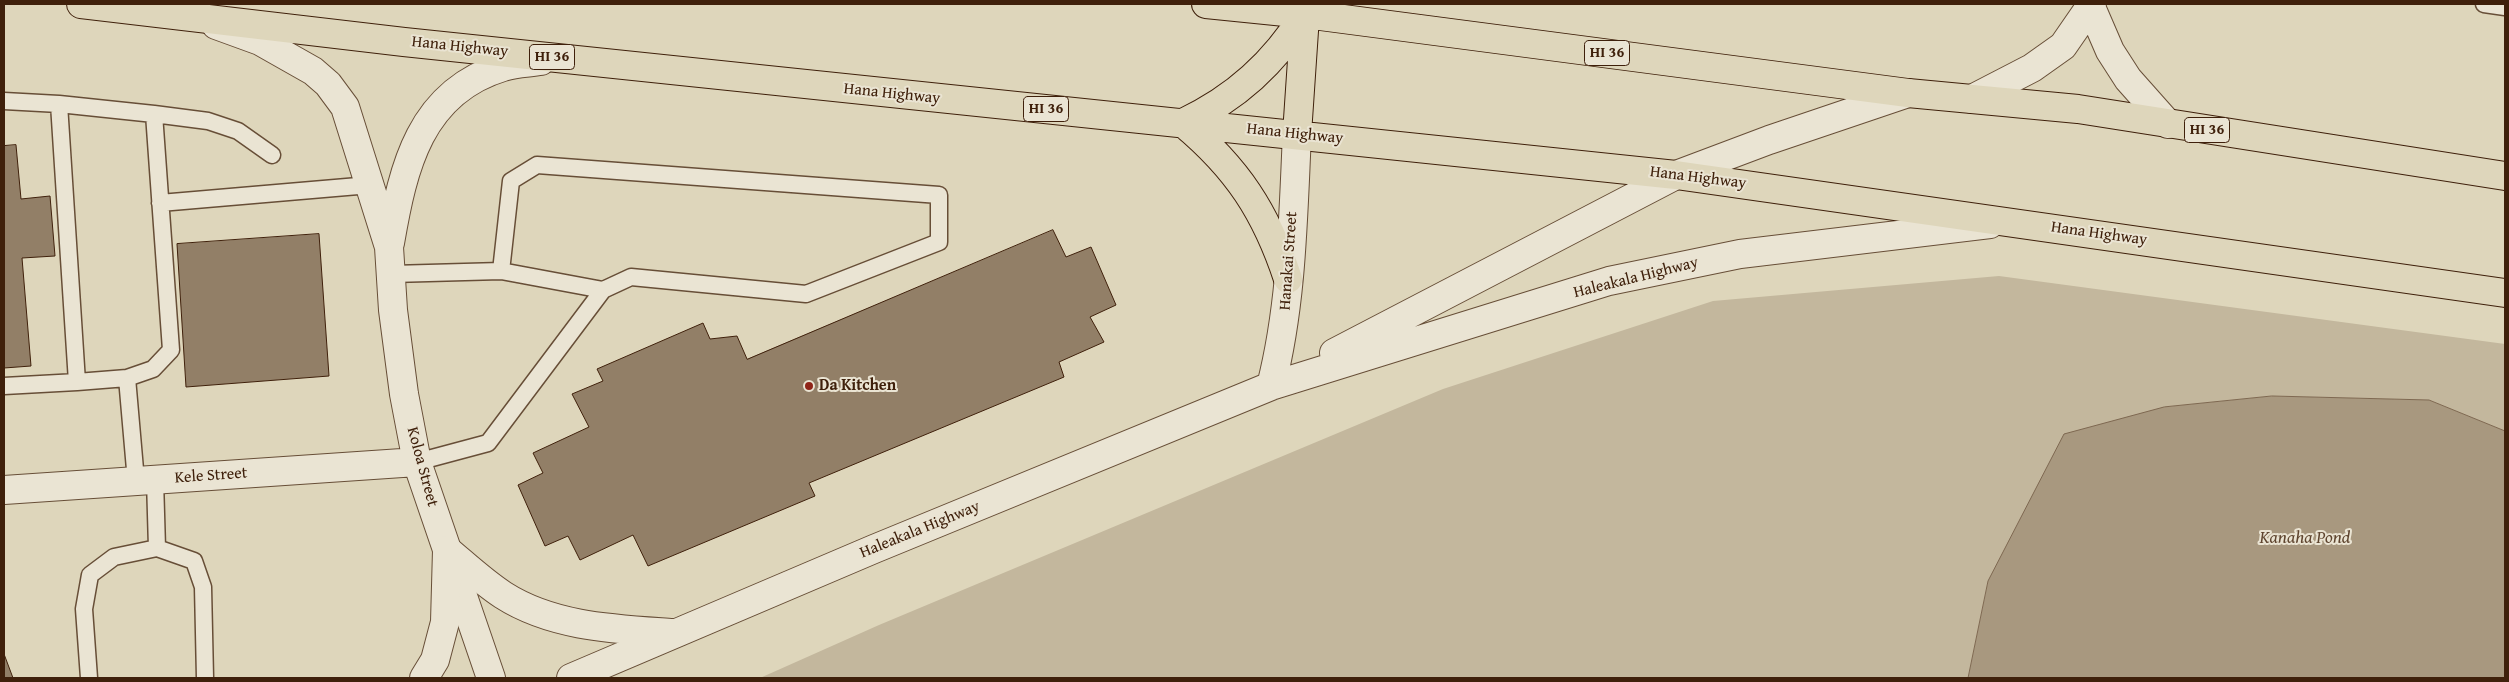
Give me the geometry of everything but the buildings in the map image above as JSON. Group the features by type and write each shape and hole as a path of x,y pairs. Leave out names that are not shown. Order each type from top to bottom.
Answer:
{"main road":[{"name":"Hana Highway","path":"81,4 560,58 1676,175 2012,221 2505,293"},
{"name":"HI 36","path":"1206,4 1306,9 1908,93 2078,109 2505,176"},
{"path":"1288,279 1278,249 1250,192 1208,144 1183,123 1208,111 1253,78 1290,38 1306,9"},
{"path":"1297,134 1306,9"}],"street":[{"path":"1972,99 2032,68 2063,46 2092,5"},
{"path":"2092,5 2110,51 2128,79 2168,124"},
{"name":"Koloa Street","path":"195,18 260,40 313,71 328,84 345,107 389,247 393,310 403,384 417,462 491,678"},
{"name":"Koloa Street","path":"389,247 396,208 408,161 419,136 438,107 456,90 478,76 504,66 560,58"},
{"name":"Haleakala Highway","path":"1271,386 1676,175 1769,140 1908,93"},
{"name":"Hanakai Street","path":"1271,386 1283,333 1297,134"},
{"name":"Haleakala Highway","path":"571,678 874,549 1271,386 1609,281 1740,254 2012,221"},
{"name":"Kele Street","path":"4,490 417,462"},
{"path":"447,550 503,595 536,612 591,627 677,633"},
{"path":"424,678 435,660 445,622 447,550"}],"lane":[{"path":"2484,4 2505,7"},
{"path":"4,102 59,104 208,122 238,131 272,155"},
{"path":"59,104 77,382"},
{"path":"4,386 127,378 153,369 171,350 154,114"},
{"path":"417,462 488,442 603,290 632,277 806,294 940,242 939,195 537,165 511,181 501,271"},
{"path":"160,203 370,185"},
{"path":"392,274 501,271 603,290"},
{"path":"127,378 157,548"},
{"path":"89,678 84,610 90,575 114,557 157,548 194,561 203,587 205,678"}],"shaded area":[{"path":"1999,276 2505,344 2505,431 2429,400 2272,396 2164,407 1988,581 1968,678 760,678 879,625 1443,389 1713,301"}],"water":[{"name":"Kanaha Pond","path":"2272,396 2429,400 2505,431 2505,678 1968,678 1988,581 2064,434 2164,407"}],"place":[{"name":"Da Kitchen","path":"809,386"}]}
